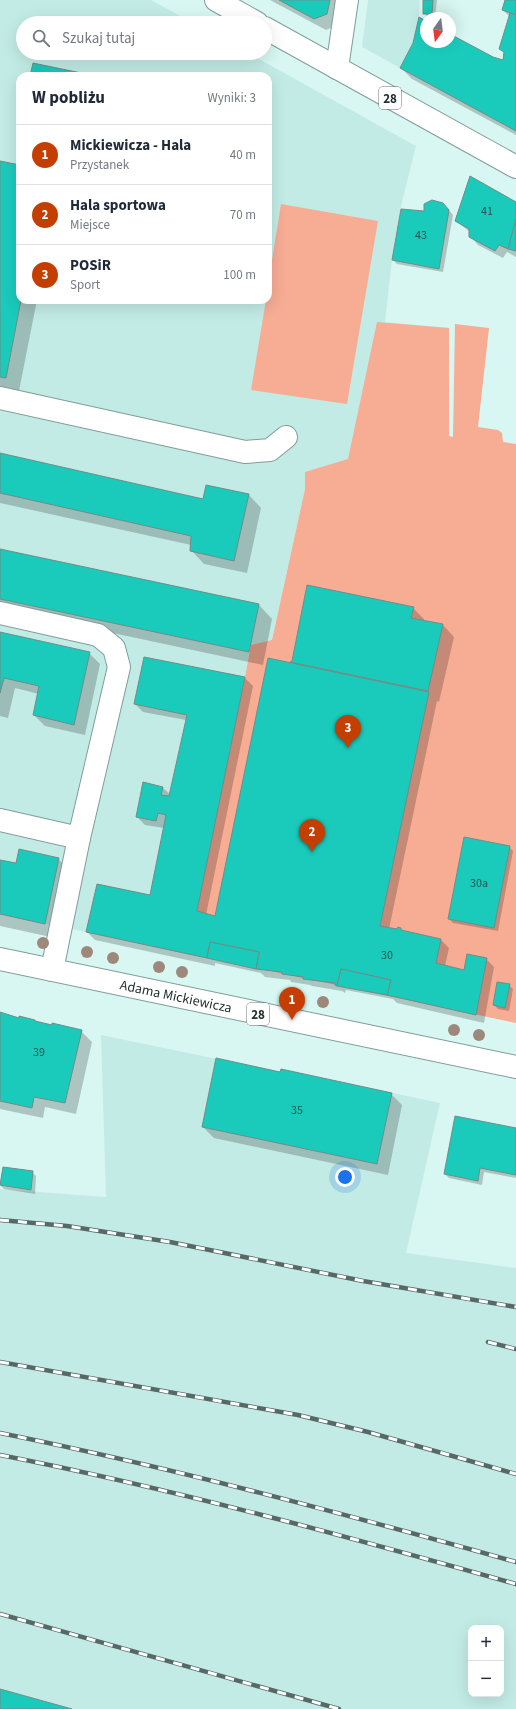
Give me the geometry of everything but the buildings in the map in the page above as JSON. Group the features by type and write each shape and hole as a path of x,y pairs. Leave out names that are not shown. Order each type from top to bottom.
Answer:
{"main road":[{"path":"216,0 244,16"},
{"path":"337,68 347,0"},
{"name":"28","path":"272,32 516,167"},
{"path":"0,398 245,452 270,450 286,437"},
{"path":"0,614 98,635 114,648 119,667 79,838 52,970"},
{"path":"0,820 79,838"},
{"name":"Adama Mickiewicza","path":"0,959 516,1067"}],"shaded area":[{"path":"0,0 151,0 180,16 16,16 16,60 261,60 416,146 402,202 392,260 385,322 449,328 449,436 305,489 272,640 251,645 245,677 187,715 169,796 161,795 163,787 144,782 158,813 166,815 150,895 97,884 86,932 0,914"},
{"path":"368,0 420,0 419,17 413,43 400,68 362,47"},
{"path":"281,204 378,221 347,404 251,390 265,304 272,304 272,260"},
{"path":"377,322 449,328 449,436 453,437 455,324 489,328 478,427 498,430 502,433 503,442 516,444 516,1023 86,932 97,884 150,895 166,815 158,813 156,821 136,817 143,782 163,787 161,795 169,796 187,715 134,704 144,657 245,677 251,645 272,640 305,489 305,472 348,459"},
{"path":"101,1035 280,1072 281,1069 440,1103 406,1253 516,1268 516,1709 0,1709 0,1189 106,1197"}],"railway":[{"path":"0,1220 67,1226 170,1242 363,1281 516,1307"},
{"path":"488,1342 516,1349"},
{"path":"0,1362 298,1415 368,1432 516,1474"},
{"path":"0,1433 130,1461 195,1477 516,1562"},
{"path":"0,1455 65,1468 195,1498 388,1548 516,1584"},
{"path":"0,1614 339,1709"}],"place":[{"name":"POSiR","path":"348,748"},
{"name":"Hala sportowa","path":"312,852"},
{"name":"Mickiewicza - Hala","path":"292,1020"}]}
